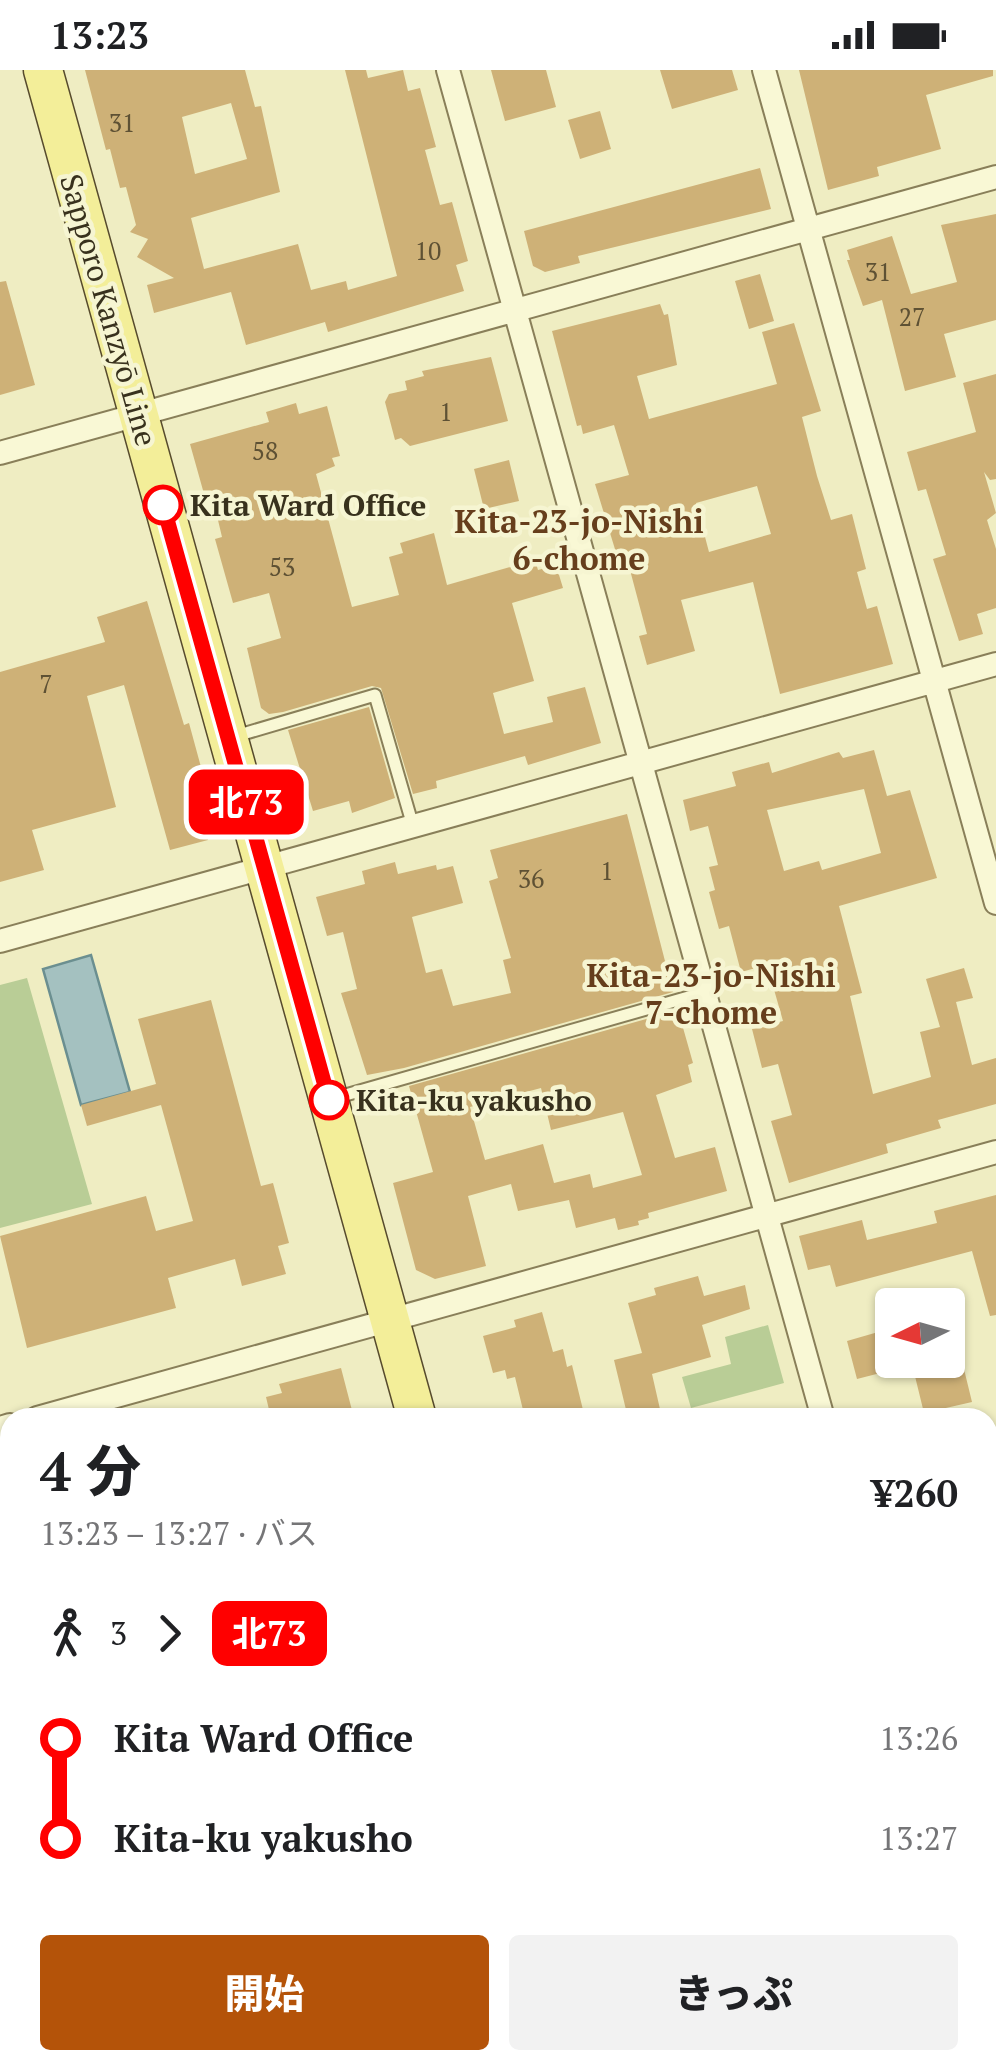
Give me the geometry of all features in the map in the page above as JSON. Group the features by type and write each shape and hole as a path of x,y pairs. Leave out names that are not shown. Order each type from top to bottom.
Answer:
{"main road":[{"name":"Sapporo Kanzyō Line","path":"43,70 415,1408"}],"street":[{"path":"448,70 820,1408"},
{"path":"764,70 996,904"},
{"path":"0,454 996,177"},
{"path":"0,941 996,664"},
{"path":"73,1408 996,1152"}],"lane":[{"path":"228,738 374,695 413,826"},
{"path":"329,1100 706,992"}],"green space":[{"path":"27,978 92,1204 0,1228 0,985"},
{"path":"768,1325 784,1383 691,1408 682,1377 731,1364 725,1337"}],"water":[{"path":"91,955 130,1092 81,1105 43,969"}],"building":[{"path":"85,70 245,70 255,107 261,106 280,192 191,218 204,269 298,244 311,290 346,281 348,290 397,276 345,70 366,70 368,78 403,70 408,91 420,88 436,147 425,150 440,205 452,202 468,261 456,265 464,291 328,332 325,322 246,345 231,292 154,313 147,285 174,278 137,257 148,239 130,232 136,225 126,187 120,188 110,149 106,150","holes":["231,103 247,159 195,174 182,117"]},
{"path":"491,70 546,70 556,107 505,121"},
{"path":"660,70 732,70 738,90 672,109"},
{"path":"799,70 993,70 993,76 926,95 941,149 877,167 879,176 828,190"},
{"path":"600,111 611,149 580,159 568,120"},
{"path":"760,168 771,209 578,256 580,263 545,272 533,266 524,231"},
{"path":"996,214 996,320 944,334 956,377 905,391 882,300 863,306 847,250 892,236 911,294 957,282 941,225"},
{"path":"760,274 774,321 749,329 735,281"},
{"path":"6,281 35,385 0,395 0,282"},
{"path":"660,304 664,315 668,314 677,365 637,376 649,419 777,384 762,332 794,323 821,411 802,417 817,476 831,520 852,514 866,569 857,572 867,609 877,606 893,664 780,694 753,582 681,600 695,651 647,665 639,636 647,634 630,570 622,572 595,484 629,475 614,425 583,434 581,425 577,426 552,331","holes":["757,486 771,534 709,552 696,503"]},
{"path":"491,357 508,421 410,446 401,438 395,440 385,402 389,394 407,390 405,381 424,376 422,371"},
{"path":"996,374 996,479 990,480 984,472 996,513 987,520 996,549 996,608 977,614 983,634 959,641 933,559 946,555 926,489 918,491 907,452 976,432 963,383"},
{"path":"296,403 299,414 327,406 340,456 332,458 335,466 316,474 352,607 399,595 389,557 403,553 400,543 434,533 447,585 535,560 538,570 556,565 563,588 512,603 534,681 493,693 504,734 553,722 547,697 585,687 601,743 528,765 525,756 436,781 437,788 413,794 381,688 372,686 283,712 269,714 261,708 247,648 281,638 269,593 233,603 215,539 222,537 213,499 206,501 190,444 269,422 266,412"},
{"path":"509,460 519,501 484,509 474,469"},
{"path":"147,601 184,725 189,723 217,826 205,829 208,840 170,850 124,685 87,696 116,807 32,830 44,870 0,882 0,672 105,642 97,617"},
{"path":"369,707 395,798 352,813 349,801 313,811 288,730"},
{"path":"874,750 887,796 910,790 937,878 839,906 862,993 850,996 873,1094 931,1077 920,1032 940,1027 926,979 964,968 973,998 956,1002 972,1065 996,1058 996,1104 938,1120 941,1128 886,1144 888,1153 789,1183 771,1121 792,1115 778,1064 762,1068 752,1029 783,1021 767,965 741,972 729,926 719,929 709,892 715,890 709,867 718,865 708,826 690,831 683,800 736,786 732,772 769,762 772,773 839,752 843,758","holes":["864,789 881,853 822,870 819,861 784,871 767,810"]},
{"path":"627,814 673,992 367,1075 341,993 357,989 343,932 327,936 316,897 365,884 362,871 395,862 398,874 436,865 437,870 453,866 463,903 412,917 426,973 442,969 453,1006 511,993 503,960 511,958 489,881 498,878 490,850"},
{"path":"211,1000 261,1186 273,1183 289,1243 278,1246 286,1274 242,1286 235,1259 168,1278 176,1308 27,1348 0,1236 146,1196 156,1231 193,1221 161,1105 87,1126 81,1105 156,1084 138,1019"},
{"path":"678,1010 693,1063 688,1065 692,1082 656,1095 675,1158 715,1147 727,1191 648,1213 649,1218 638,1221 639,1225 618,1230 615,1218 576,1228 569,1200 518,1211 511,1184 468,1196 486,1266 435,1279 416,1270 393,1183 433,1172 409,1086","holes":["541,1088 551,1130 623,1112 642,1175 593,1188 590,1174 554,1183 543,1144 485,1160 470,1107"]},
{"path":"996,1195 996,1315 990,1316 972,1251 836,1287 830,1265 808,1270 799,1236 862,1220 867,1240 937,1223 934,1211"},
{"path":"698,1276 704,1296 745,1285 750,1309 702,1325 711,1357 652,1374 660,1408 626,1408 614,1360 642,1353 628,1303 656,1295 654,1288"},
{"path":"542,1312 553,1352 563,1349 567,1367 572,1365 583,1408 523,1408 515,1377 507,1379 505,1370 493,1373 483,1336 516,1327 514,1320"},
{"path":"875,1333 875,1374 857,1379 847,1341"},
{"path":"341,1368 351,1408 269,1408 266,1397 282,1393 279,1384"},
{"path":"965,1373 972,1402 923,1408 915,1378 965,1378"}],"bus line":[{"name":"北73","path":"163,505 329,1100"}],"place":[{"name":"Kita Ward Office","path":"163,505"},
{"name":"Kita-ku yakusho","path":"329,1100"}],"district":[{"name":"Kita-23-jo-Nishi 6-chome","path":"579,540"},
{"name":"Kita-23-jo-Nishi 7-chome","path":"711,994"}]}
